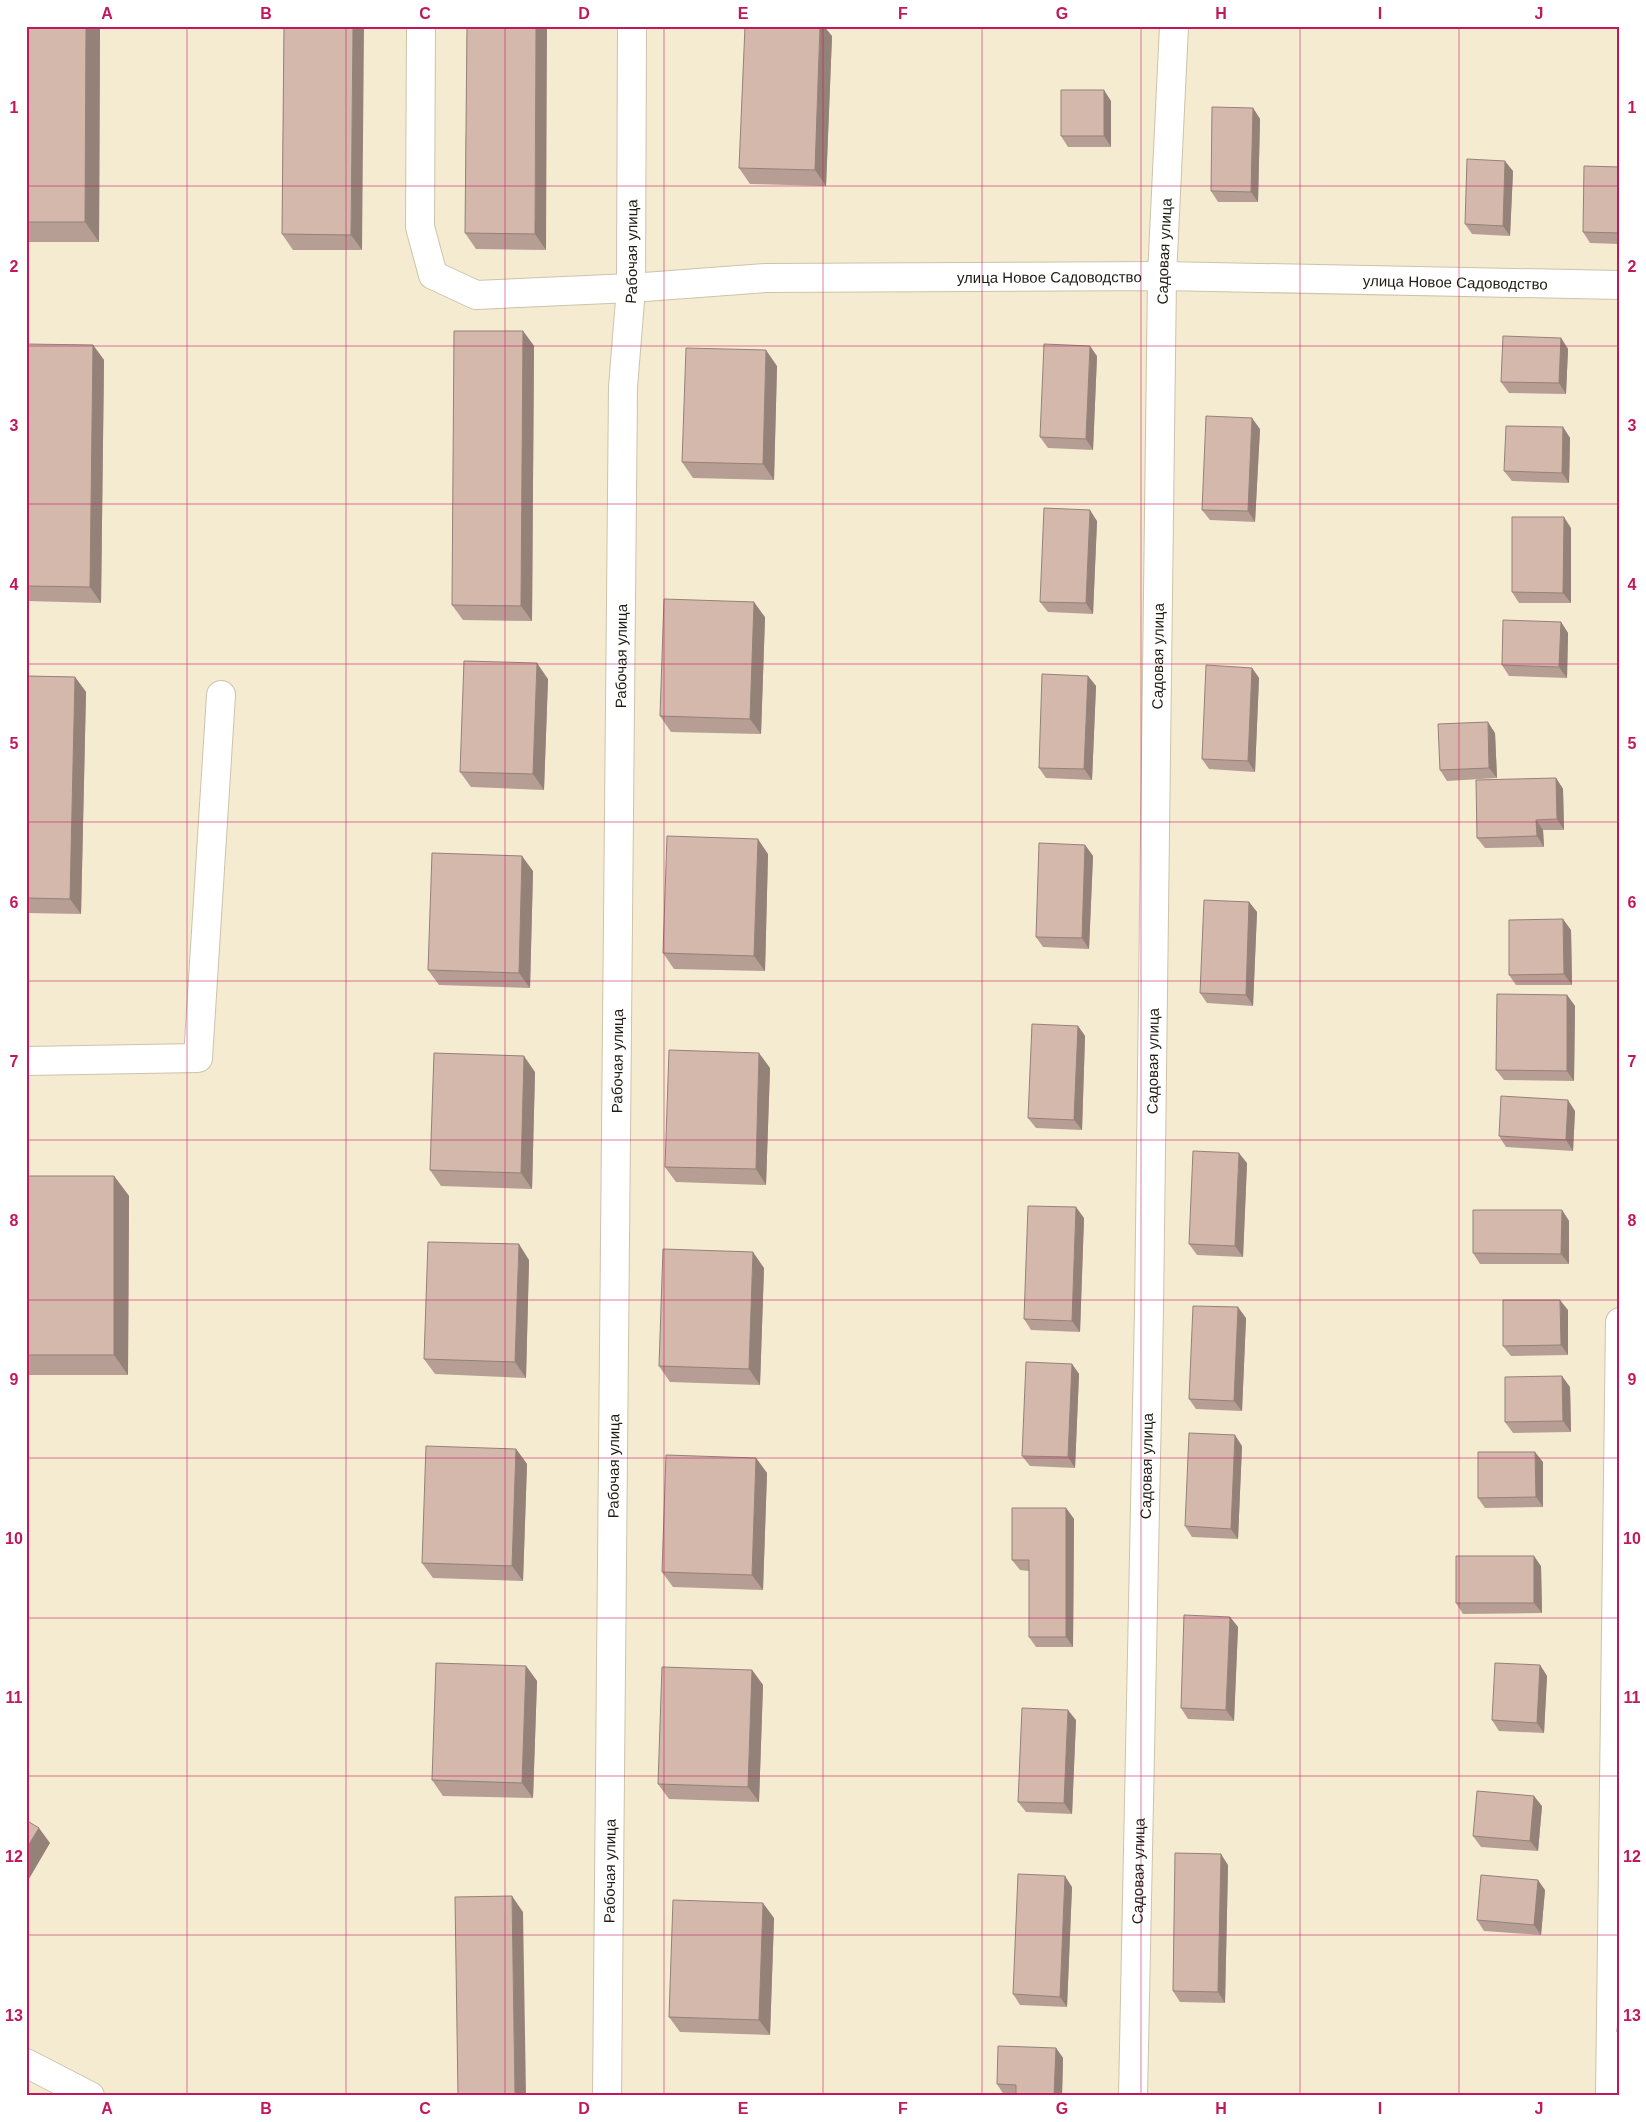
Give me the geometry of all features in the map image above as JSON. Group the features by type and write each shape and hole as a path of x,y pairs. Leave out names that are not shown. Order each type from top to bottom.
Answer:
{"street":[{"name":"улица Новое Садоводство","path":"421,26 420,227 433,275 476,295 631,288 766,278 1162,276 1620,285"},
{"name":"Рабочая улица","path":"607,2096 624,388 631,288 632,26"},
{"name":"Садовая улица","path":"1133,2096 1149,1320 1162,276 1174,26"},
{"path":"26,1061 198,1058 221,695"},
{"path":"1610,2096 1620,1322"},
{"path":"26,2063 90,2096"}],"building":[{"path":"26,26 86,26 85,222 26,222"},
{"path":"284,26 353,26 351,235 282,234"},
{"path":"467,26 536,26 535,234 465,233"},
{"path":"745,26 820,26 815,170 739,168"},
{"path":"1061,90 1104,90 1104,136 1061,136"},
{"path":"1212,107 1253,108 1251,192 1211,191"},
{"path":"1467,159 1505,161 1503,226 1465,224"},
{"path":"1584,166 1620,167 1620,233 1583,232"},
{"path":"454,331 523,331 521,606 452,605"},
{"path":"1503,336 1561,338 1559,383 1501,382"},
{"path":"26,344 93,345 90,587 26,586"},
{"path":"1044,344 1090,346 1086,439 1040,437"},
{"path":"686,348 766,350 763,464 682,462"},
{"path":"1206,416 1252,418 1248,511 1202,510"},
{"path":"1506,426 1563,427 1562,473 1504,471"},
{"path":"1044,508 1090,510 1086,603 1040,602"},
{"path":"1512,517 1564,517 1563,593 1512,592"},
{"path":"664,599 754,602 750,719 660,716"},
{"path":"1503,620 1561,622 1559,667 1502,665"},
{"path":"464,661 537,663 533,774 460,772"},
{"path":"1206,665 1252,668 1248,761 1202,759"},
{"path":"1042,674 1088,676 1084,769 1039,768"},
{"path":"26,676 75,677 70,899 26,898"},
{"path":"1488,722 1489,768 1440,770 1438,724"},
{"path":"1556,778 1557,819 1536,820 1537,836 1477,838 1476,780"},
{"path":"667,836 758,839 754,956 663,953"},
{"path":"1039,843 1085,845 1082,938 1036,937"},
{"path":"432,853 522,856 519,973 428,970"},
{"path":"1204,900 1249,902 1246,995 1200,993"},
{"path":"1563,919 1564,974 1509,975 1509,920"},
{"path":"1497,994 1567,995 1567,1071 1496,1070"},
{"path":"1032,1024 1078,1026 1074,1120 1028,1118"},
{"path":"669,1050 759,1053 756,1169 665,1167"},
{"path":"434,1053 524,1056 521,1173 430,1170"},
{"path":"1501,1096 1568,1100 1566,1140 1499,1136"},
{"path":"1193,1151 1239,1153 1235,1246 1189,1244"},
{"path":"26,1176 114,1176 114,1355 26,1355"},
{"path":"1028,1206 1076,1207 1072,1321 1024,1319"},
{"path":"1473,1210 1562,1210 1561,1254 1473,1253"},
{"path":"428,1242 519,1244 515,1362 424,1359"},
{"path":"663,1249 753,1252 749,1369 659,1366"},
{"path":"1503,1300 1560,1300 1561,1345 1503,1346"},
{"path":"1193,1306 1238,1307 1234,1401 1189,1399"},
{"path":"1026,1362 1072,1364 1068,1457 1022,1456"},
{"path":"1562,1376 1563,1421 1505,1422 1505,1377"},
{"path":"1189,1433 1235,1435 1231,1529 1185,1526"},
{"path":"426,1446 516,1449 512,1566 422,1563"},
{"path":"1478,1452 1535,1452 1536,1497 1478,1498"},
{"path":"666,1455 756,1458 752,1575 662,1572"},
{"path":"1012,1508 1066,1508 1066,1637 1029,1637 1029,1560 1012,1560"},
{"path":"1456,1556 1534,1556 1534,1603 1456,1603"},
{"path":"1184,1615 1230,1617 1226,1710 1181,1708"},
{"path":"436,1663 526,1666 522,1783 432,1780"},
{"path":"1495,1663 1540,1665 1537,1723 1492,1720"},
{"path":"662,1667 752,1670 748,1787 658,1784"},
{"path":"1022,1708 1068,1710 1064,1803 1018,1802"},
{"path":"1477,1791 1534,1796 1530,1841 1473,1836"},
{"path":"26,1820 39,1828 26,1849"},
{"path":"1175,1853 1221,1854 1218,1992 1173,1991"},
{"path":"1018,1874 1065,1876 1060,1997 1013,1994"},
{"path":"1481,1875 1538,1880 1534,1925 1477,1920"},
{"path":"512,1896 515,2096 458,2096 455,1897"},
{"path":"673,1900 763,1903 759,2020 669,2017"},
{"path":"1620,1997 1620,2032 1617,2032"},
{"path":"998,2046 1056,2048 1054,2096 1016,2096 1016,2085 997,2084"}]}
